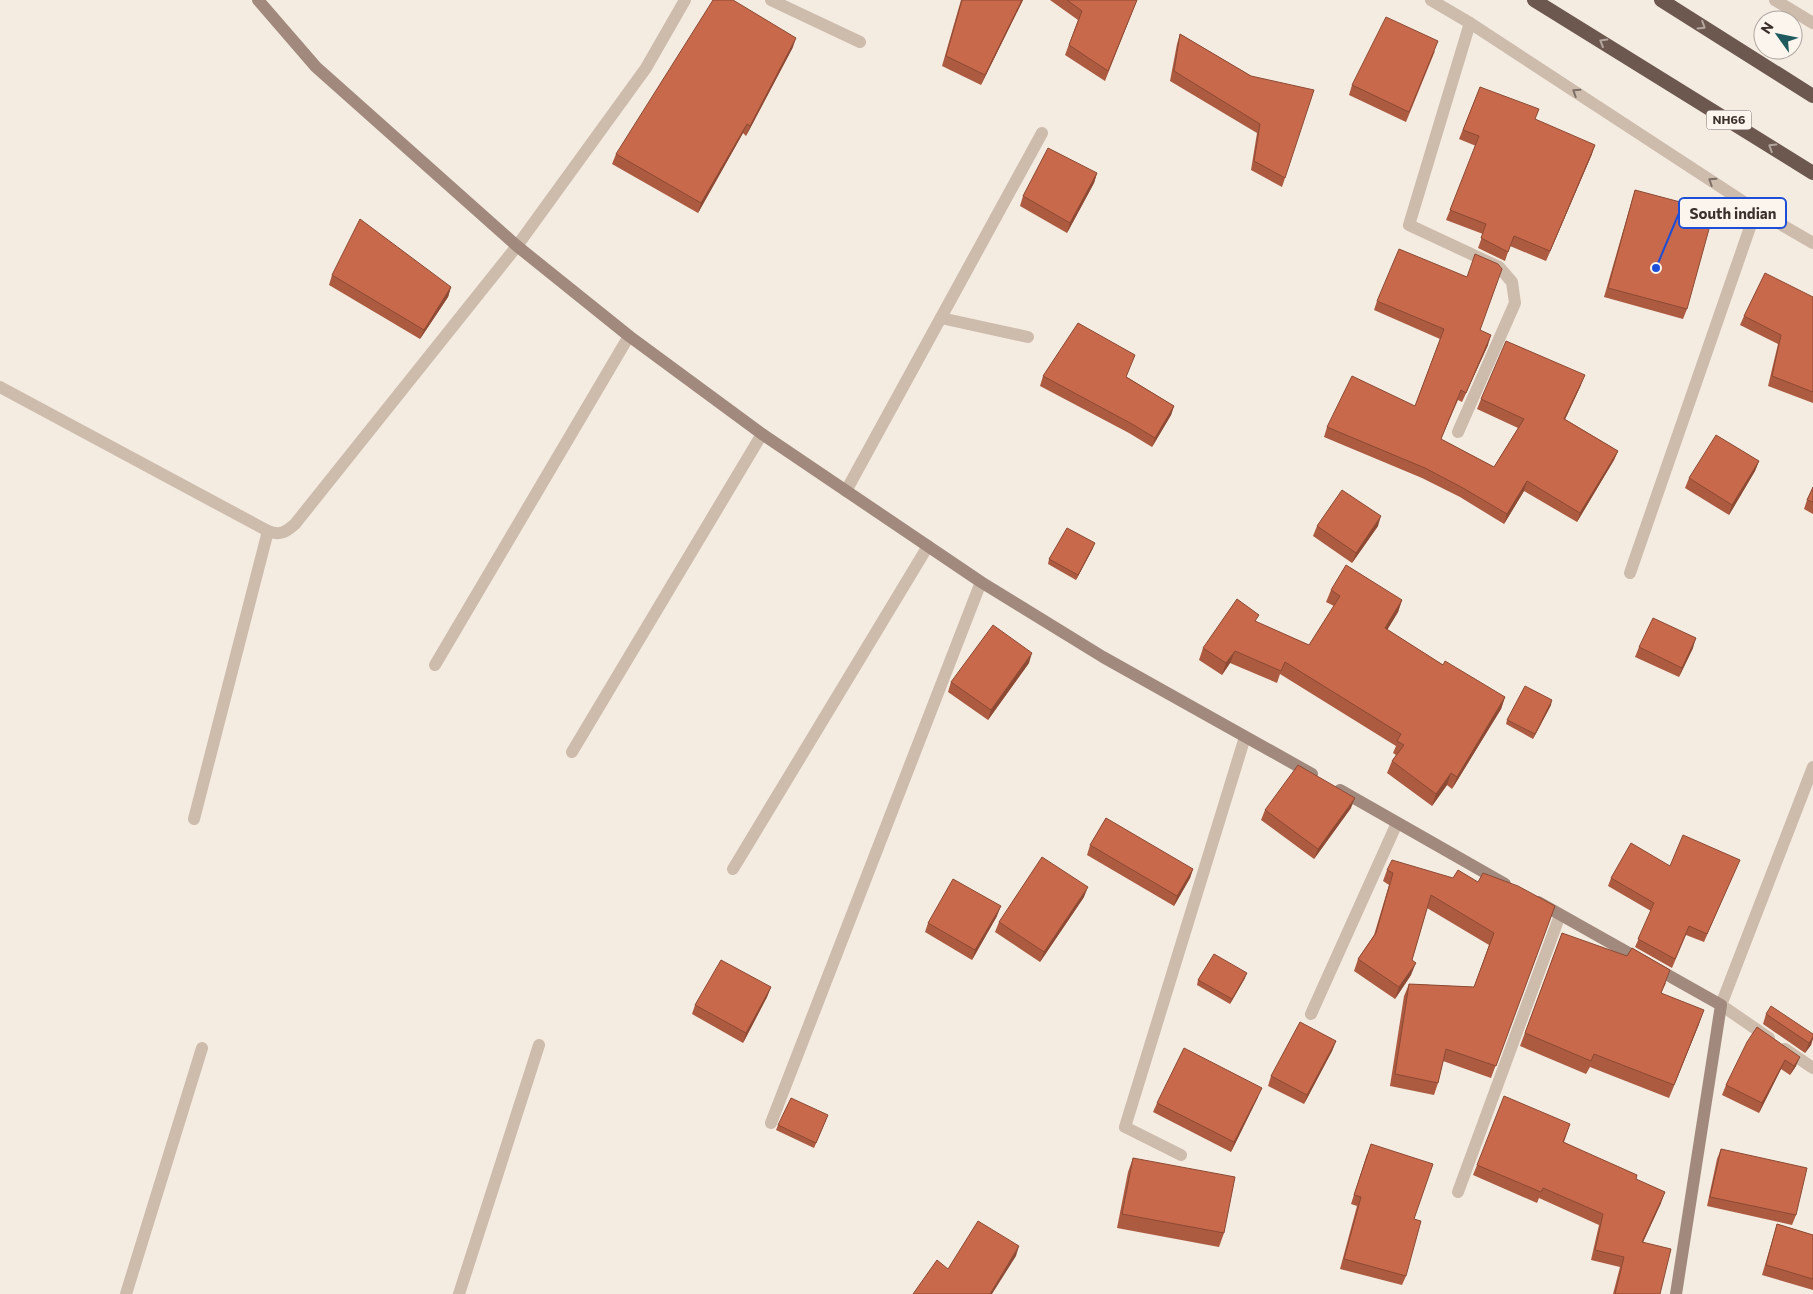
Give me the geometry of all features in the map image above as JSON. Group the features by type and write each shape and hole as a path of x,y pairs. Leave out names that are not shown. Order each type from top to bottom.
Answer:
{"highway":[{"name":"NH66","path":"1534,0 1813,172"},
{"path":"1661,0 1813,96"}],"main road":[{"path":"258,0 316,67 517,246 629,336 762,434 981,582 1103,657 1721,1005 1676,1294"}],"street":[{"path":"0,387 268,531 276,534 287,532 517,246 646,68 685,0"},
{"path":"771,0 860,42"},
{"path":"1431,0 1470,23 1756,210 1813,243"},
{"path":"1775,0 1813,23"},
{"path":"1458,432 1515,303 1512,282 1499,267 1409,225 1470,23"},
{"path":"846,491 1042,133"},
{"path":"1630,573 1756,210"},
{"path":"941,318 1028,338"},
{"path":"435,666 629,336"},
{"path":"572,752 762,434"},
{"path":"194,818 268,531"},
{"path":"732,869 928,546"},
{"path":"771,1123 981,582"},
{"path":"1181,1155 1125,1127 1245,737"},
{"path":"1813,767 1721,1005 1813,1068"},
{"path":"1311,1014 1397,823"},
{"path":"1458,1192 1560,914"},
{"path":"459,1294 539,1045"},
{"path":"126,1294 202,1048"}],"building":[{"path":"713,0 733,0 796,38 750,126 747,124 701,203 616,154"},
{"path":"962,0 1022,0 985,75 946,56"},
{"path":"1067,0 1137,0 1108,71 1069,45 1082,11"},
{"path":"1386,17 1438,41 1409,112 1352,85"},
{"path":"1180,34 1251,76 1314,90 1285,178 1254,161 1260,124 1174,71"},
{"path":"1480,87 1539,109 1535,119 1595,145 1550,251 1514,236 1508,252 1481,238 1486,224 1450,210 1479,136 1463,130"},
{"path":"1048,148 1097,173 1070,223 1023,196"},
{"path":"1635,190 1714,211 1687,309 1608,288"},
{"path":"360,219 451,287 424,330 332,275"},
{"path":"1399,249 1467,277 1475,254 1498,264 1502,269 1480,330 1491,335 1466,393 1461,390 1441,439 1494,467 1524,419 1481,399 1506,341 1585,375 1564,419 1618,451 1580,513 1527,481 1507,514 1425,468 1327,427 1352,376 1415,406 1444,329 1377,301"},
{"path":"1765,273 1813,297 1813,392 1772,376 1781,335 1744,316"},
{"path":"1078,323 1135,355 1126,377 1174,406 1155,438 1043,376"},
{"path":"1716,435 1759,461 1732,505 1689,478"},
{"path":"1813,487 1813,502 1807,500"},
{"path":"1342,490 1381,516 1356,553 1317,526"},
{"path":"1067,528 1095,543 1078,575 1049,559"},
{"path":"1346,565 1402,600 1385,628 1443,665 1445,661 1505,697 1457,777 1451,773 1436,794 1392,761 1404,745 1397,741 1401,734 1285,662 1281,671 1235,651 1226,663 1203,648 1237,599 1259,615 1255,621 1309,645 1340,596 1331,590"},
{"path":"1653,618 1696,638 1682,668 1639,647"},
{"path":"993,625 1032,653 991,710 951,682"},
{"path":"1525,686 1552,700 1535,734 1507,720"},
{"path":"1298,765 1355,798 1318,849 1265,810"},
{"path":"1106,818 1193,869 1177,896 1090,845"},
{"path":"1683,835 1740,860 1707,934 1689,926 1675,959 1638,939 1654,903 1611,878 1631,843 1670,866"},
{"path":"1042,857 1088,887 1044,952 999,922"},
{"path":"1392,860 1453,878 1458,870 1478,882 1483,873 1518,886 1555,906 1496,1066 1446,1049 1438,1083 1395,1074 1409,984 1474,987 1494,933 1431,895 1412,960 1416,963 1399,987 1358,959 1376,933 1393,873 1387,870"},
{"path":"953,879 1001,906 975,950 928,923"},
{"path":"1562,933 1627,956 1632,948 1670,970 1661,993 1704,1010 1674,1085 1594,1054 1591,1061 1525,1033"},
{"path":"1214,954 1247,973 1232,999 1198,980"},
{"path":"721,960 771,987 746,1033 695,1005"},
{"path":"1771,1006 1813,1034 1809,1043 1766,1014"},
{"path":"1300,1022 1336,1041 1307,1095 1271,1076"},
{"path":"1757,1027 1800,1057 1794,1066 1785,1060 1762,1103 1726,1085 1747,1042"},
{"path":"1184,1048 1262,1088 1234,1142 1157,1103"},
{"path":"1504,1096 1570,1124 1563,1142 1637,1175 1636,1179 1665,1192 1642,1242 1671,1249 1660,1294 1615,1294 1624,1257 1595,1250 1603,1214 1543,1188 1541,1192 1477,1165"},
{"path":"791,1098 828,1115 816,1143 778,1125"},
{"path":"1371,1144 1433,1164 1414,1219 1421,1221 1406,1276 1344,1259 1361,1197 1354,1195"},
{"path":"1721,1149 1807,1168 1796,1215 1710,1197"},
{"path":"1133,1158 1235,1177 1224,1233 1122,1214"},
{"path":"978,1221 1019,1246 990,1294 913,1294 937,1260 948,1269"},
{"path":"1777,1224 1813,1235 1813,1279 1766,1265"}],"place":[{"name":"South indian","path":"1656,268"}]}
